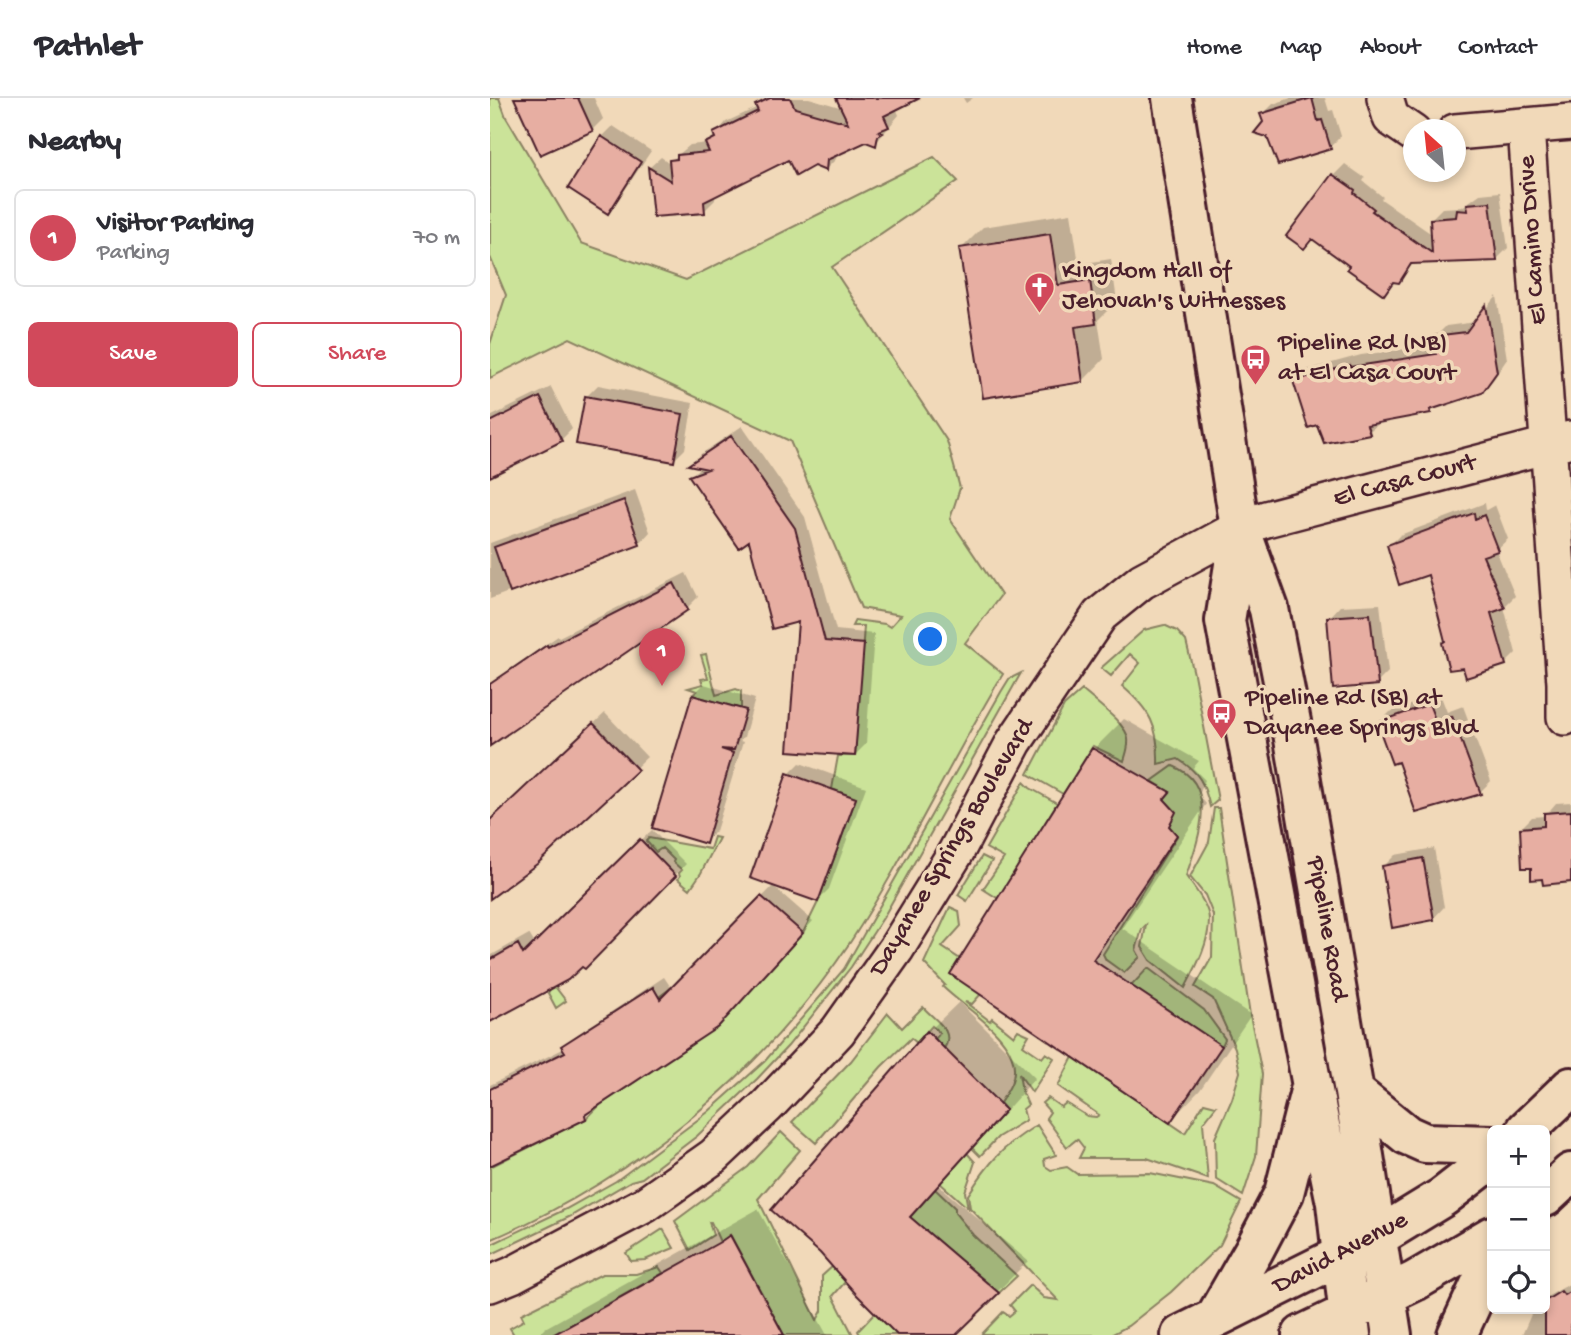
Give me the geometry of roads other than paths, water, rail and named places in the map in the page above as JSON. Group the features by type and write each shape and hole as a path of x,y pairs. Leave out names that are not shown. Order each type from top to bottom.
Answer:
{"main road":[{"name":"Pipeline Road","path":"1172,98 1240,528 1269,608 1292,727 1392,1335"},
{"name":"Pipeline Road","path":"1240,528 1226,621 1336,1203 1350,1324"},
{"path":"1216,1316 1284,1193 1312,1086"},
{"path":"1531,1125 1571,1087"},
{"path":"1354,1092 1407,1135 1425,1143 1487,1145"},
{"name":"David Avenue","path":"1181,1335 1376,1238 1443,1197 1487,1163"},
{"path":"1550,1192 1571,1173"},
{"name":"David Avenue","path":"1302,1335 1350,1324 1386,1295 1487,1239"},
{"path":"1457,1335 1487,1270"}],"street":[{"path":"1385,98 1391,118 1403,126"},
{"path":"1526,127 1571,122"},
{"name":"El Camino Drive","path":"1466,131 1526,127 1559,441 1565,717"},
{"name":"El Casa Court","path":"1240,528 1559,441"},
{"name":"Dayanee Springs Boulevard","path":"490,1284 646,1204 714,1156 767,1106 838,1031 895,949 956,852 1014,742 1100,615 1142,581 1240,528"}],"place":[{"name":"Kingdom Hall of Jehovah's Witnesses","path":"1039,314"},
{"name":"Pipeline Rd (NB) at El Casa Court","path":"1255,386"},
{"name":"Visitor Parking","path":"662,686"},
{"name":"Pipeline Rd (SB) at Dayanee Springs Blvd","path":"1222,741"}]}
